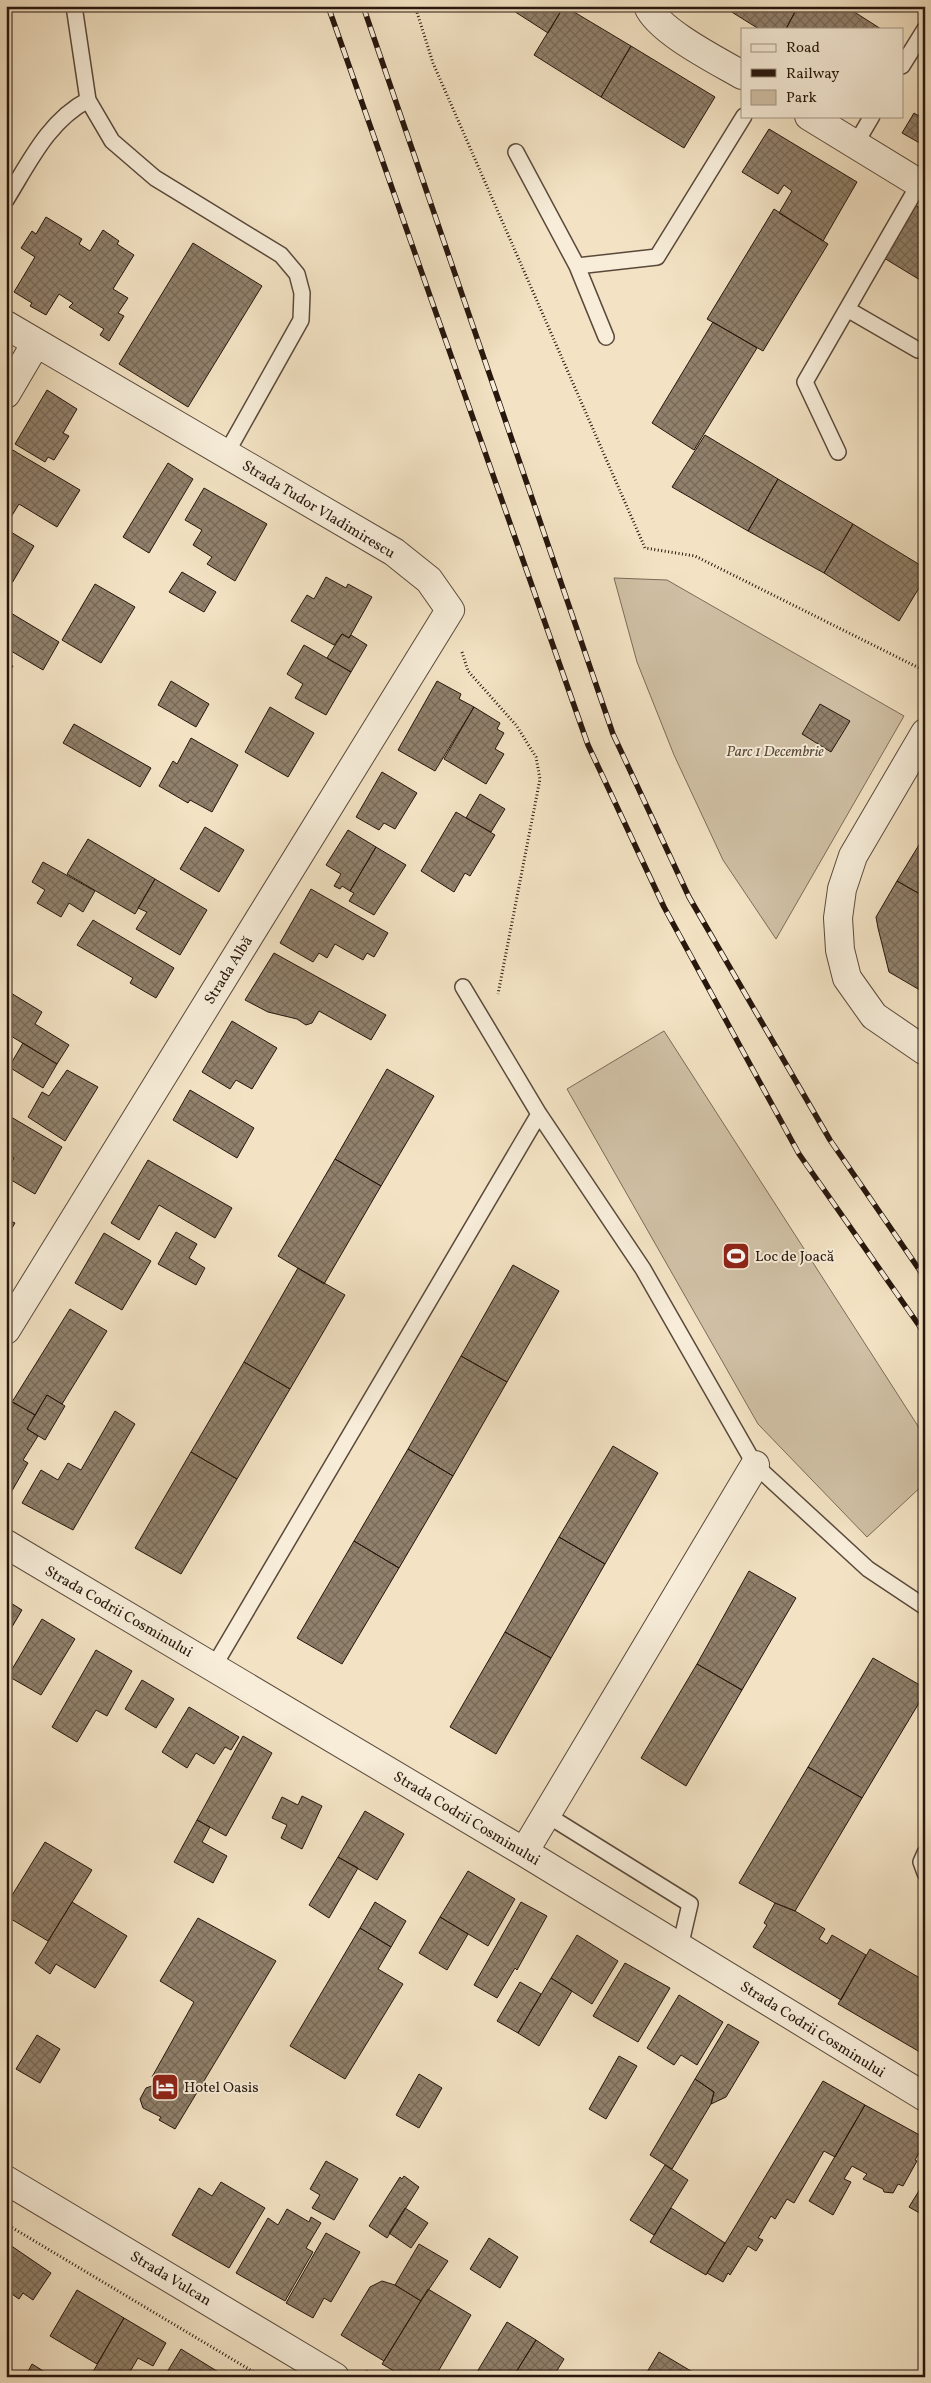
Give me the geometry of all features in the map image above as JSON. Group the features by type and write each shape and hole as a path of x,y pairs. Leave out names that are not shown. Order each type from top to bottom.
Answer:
{"street":[{"path":"648,6 651,14 669,30 741,74"},
{"path":"812,118 922,185"},
{"name":"Strada Tudor Vladimirescu","path":"6,326 394,552 428,580 450,610"},
{"path":"6,394 36,343"},
{"name":"Strada Albă","path":"6,1330 450,610"},
{"path":"925,733 853,856 842,888 838,918 840,950 847,978 874,1016 925,1051"},
{"path":"524,1852 755,1465"},
{"name":"Strada Codrii Cosminului","path":"6,1544 524,1852 925,2097"},
{"name":"Strada Vulcan","path":"6,2180 335,2377"}],"lane":[{"name":"Strada Tudor Vladimirescu","path":"74,6 88,100 112,141 155,178 281,255 296,274 302,293 301,320 226,454"},
{"path":"904,63 925,28"},
{"path":"6,200 58,120 71,109 88,100"},
{"path":"577,266 657,257 743,118"},
{"path":"855,145 871,118"},
{"path":"516,152 577,266 606,337"},
{"path":"838,452 805,382 922,185"},
{"path":"847,309 918,350"},
{"path":"463,987 539,1114 643,1269 755,1465 868,1569 925,1607"},
{"path":"214,1666 539,1114"},
{"path":"547,1815 690,1904 680,1947"},
{"path":"925,1853 921,1862 925,1873"}],"path":[{"path":"416,6 433,63 645,548 695,556 925,671"},
{"path":"450,610 468,671 516,725 536,757 540,779 490,1033"},
{"path":"6,2224 262,2377"}],"green space":[{"name":"Parc 1 Decembrie","path":"614,578 667,580 904,716 776,939 723,860 674,755 637,662"},
{"name":"Loc de Joacă","path":"664,1031 925,1437 925,1483 867,1537 758,1424 567,1089"}],"building":[{"path":"506,6 564,6 548,33"},
{"path":"564,6 631,46 601,97 534,55"},
{"path":"722,6 798,6 787,28 757,28"},
{"path":"798,6 845,6 879,28 787,28"},
{"path":"631,46 715,97 684,148 601,97"},
{"path":"925,105 925,120 918,116"},
{"path":"914,113 925,120 925,146 902,133"},
{"path":"769,129 857,182 823,241 779,213 792,191 784,185 778,194 742,172"},
{"path":"915,205 925,211 925,283 884,258"},
{"path":"774,209 828,244 763,351 707,319"},
{"path":"46,217 82,239 79,244 90,251 103,230 119,241 117,244 134,255 113,289 128,298 118,313 124,316 109,341 100,335 104,329 69,307 73,303 59,294 46,315 30,306 32,303 14,292 35,257 21,248 32,231 36,234"},
{"path":"193,243 262,286 188,407 119,364"},
{"path":"713,322 757,348 694,450 652,423"},
{"path":"47,390 77,409 63,433 69,436 54,460 48,457 45,462 15,444"},
{"path":"705,435 778,479 748,531 672,487"},
{"path":"11,449 80,490 57,527 19,504 8,522 6,520 6,458"},
{"path":"168,463 193,479 149,553 123,537"},
{"path":"778,479 853,524 824,573 748,531"},
{"path":"204,488 267,524 235,581 207,564 212,557 193,545 202,530 185,520"},
{"path":"853,524 925,568 925,578 899,621 824,573"},
{"path":"6,529 34,546 12,583 6,579"},
{"path":"182,572 216,592 204,612 169,592"},
{"path":"326,577 346,588 348,584 372,597 349,638 342,634 334,645 291,621 307,595 314,599"},
{"path":"95,584 135,607 101,663 62,640"},
{"path":"6,610 59,642 43,670 6,648"},
{"path":"342,634 349,638 351,635 367,645 351,672 327,658"},
{"path":"304,645 351,672 326,715 295,698 303,684 287,674"},
{"path":"6,662 13,666 6,679"},
{"path":"171,681 209,704 196,727 158,705"},
{"path":"437,681 461,694 459,699 474,707 435,771 398,750"},
{"path":"820,704 850,721 831,752 802,734"},
{"path":"270,707 314,733 288,777 245,752"},
{"path":"474,707 500,723 497,729 504,733 495,749 504,754 486,784 444,759"},
{"path":"74,724 151,768 140,787 63,743"},
{"path":"191,738 238,765 212,812 190,800 188,803 159,786 173,761 177,764"},
{"path":"382,772 417,793 395,829 384,823 379,830 356,817"},
{"path":"480,794 505,809 491,832 466,818"},
{"path":"456,812 495,835 470,876 465,873 454,892 421,871"},
{"path":"205,827 244,850 219,892 180,869"},
{"path":"348,830 376,847 350,891 342,886 340,889 334,886 341,874 326,865"},
{"path":"925,835 925,897 897,881"},
{"path":"88,839 155,879 135,914 67,874"},
{"path":"376,847 406,865 374,915 349,901 354,893 350,891"},
{"path":"43,862 95,891 83,912 69,903 61,917 37,903 45,890 32,882"},
{"path":"155,879 207,910 180,955 136,929 147,912 138,908"},
{"path":"897,881 925,897 925,993 889,972 878,928 876,917"},
{"path":"311,889 388,933 374,957 367,953 363,960 335,944 327,958 319,953 313,962 280,943"},
{"path":"93,920 174,968 156,998 130,983 133,978 77,945"},
{"path":"274,953 386,1015 371,1040 319,1011 312,1023 306,1025 297,1019 268,1012 245,1000"},
{"path":"6,990 42,1012 35,1024 69,1045 57,1064 6,1033"},
{"path":"232,1021 277,1048 252,1089 236,1080 230,1089 202,1072"},
{"path":"23,1043 57,1064 43,1088 9,1067"},
{"path":"387,1069 434,1096 381,1186 335,1159"},
{"path":"67,1070 98,1087 65,1141 28,1117 42,1092 49,1096"},
{"path":"190,1090 254,1128 237,1158 173,1120"},
{"path":"11,1117 62,1147 35,1194 6,1177 6,1172 14,1158 6,1154 6,1124"},
{"path":"335,1159 381,1186 324,1284 278,1256"},
{"path":"148,1160 232,1208 215,1238 159,1205 139,1240 111,1223"},
{"path":"6,1219 15,1223 6,1238"},
{"path":"176,1232 197,1244 189,1258 205,1268 196,1285 158,1264"},
{"path":"104,1233 151,1261 122,1310 75,1283"},
{"path":"513,1265 559,1291 507,1382 461,1356"},
{"path":"298,1268 345,1295 290,1389 244,1362"},
{"path":"70,1309 107,1331 62,1404 47,1395 35,1415 12,1402"},
{"path":"461,1356 507,1382 453,1476 408,1449"},
{"path":"244,1362 290,1389 237,1479 191,1452"},
{"path":"47,1395 65,1406 45,1440 27,1429"},
{"path":"6,1398 35,1415 27,1429 38,1436 23,1460 28,1463 9,1496 6,1494"},
{"path":"115,1411 135,1424 73,1530 22,1503 41,1470 58,1480 68,1463 81,1470"},
{"path":"613,1446 658,1473 605,1564 559,1537"},
{"path":"408,1449 453,1476 399,1568 354,1541"},
{"path":"191,1452 237,1479 181,1574 135,1548"},
{"path":"559,1537 605,1564 551,1658 505,1632"},
{"path":"354,1541 399,1568 342,1664 297,1638"},
{"path":"749,1571 796,1598 742,1690 697,1664"},
{"path":"6,1600 22,1610 6,1637"},
{"path":"42,1619 75,1639 41,1695 8,1676"},
{"path":"505,1632 551,1658 496,1754 450,1727"},
{"path":"96,1650 132,1671 107,1716 96,1710 77,1742 52,1727"},
{"path":"873,1658 925,1688 925,1693 862,1798 808,1767"},
{"path":"697,1664 742,1690 686,1786 641,1758"},
{"path":"142,1680 174,1699 156,1728 125,1709"},
{"path":"189,1707 239,1737 231,1750 225,1747 214,1764 196,1753 187,1768 162,1752"},
{"path":"243,1736 272,1753 226,1836 197,1820"},
{"path":"808,1767 862,1798 795,1911 775,1903 739,1883"},
{"path":"302,1796 322,1806 302,1849 281,1838 287,1825 272,1818 282,1797 298,1805"},
{"path":"365,1811 404,1834 377,1880 338,1857"},
{"path":"197,1820 210,1827 202,1842 227,1856 213,1883 174,1862"},
{"path":"45,1842 92,1870 48,1941 6,1916 6,1905"},
{"path":"338,1857 358,1868 329,1918 309,1905"},
{"path":"468,1871 515,1899 488,1946 440,1917"},
{"path":"72,1902 127,1936 95,1988 56,1964 50,1974 35,1963"},
{"path":"375,1902 406,1921 391,1947 360,1928"},
{"path":"521,1902 547,1916 517,1970 515,1968 497,1998 474,1985"},
{"path":"775,1903 795,1911 825,1929 819,1939 827,1944 832,1935 866,1955 841,2000 753,1947 767,1925 764,1923"},
{"path":"440,1917 468,1934 447,1970 419,1953"},
{"path":"198,1918 276,1961 175,2129 159,2120 161,2117 143,2108 140,2099 146,2088 156,2087 159,2082 152,2077 194,2002 160,1981"},
{"path":"360,1928 391,1947 378,1969 403,1984 345,2079 290,2046"},
{"path":"577,1935 618,1961 592,2004 551,1978"},
{"path":"870,1949 925,1981 925,2055 838,2004"},
{"path":"625,1963 670,1988 638,2042 593,2016"},
{"path":"551,1978 572,1991 539,2046 518,2033"},
{"path":"520,1982 541,1994 518,2033 497,2021"},
{"path":"679,1995 723,2022 697,2065 681,2055 674,2065 647,2048"},
{"path":"728,2024 759,2042 726,2097 711,2104 714,2092 695,2079"},
{"path":"37,2035 60,2049 40,2083 16,2069"},
{"path":"619,2056 637,2066 606,2119 589,2109"},
{"path":"419,2074 442,2088 419,2128 396,2115"},
{"path":"695,2079 714,2092 711,2104 672,2169 650,2155"},
{"path":"823,2081 865,2105 835,2157 824,2151 794,2203 787,2199 775,2219 771,2216 758,2238 763,2240 756,2251 748,2246 730,2275 728,2273 723,2282 707,2273"},
{"path":"865,2105 925,2138 925,2142 903,2186 898,2184 893,2193 884,2192 883,2189 863,2179 867,2174 852,2166 844,2179 851,2182 833,2215 809,2201"},
{"path":"326,2161 358,2179 334,2220 312,2208 320,2195 310,2189"},
{"path":"665,2165 688,2180 654,2235 630,2220"},
{"path":"404,2176 419,2187 387,2238 369,2226 400,2177 402,2179"},
{"path":"925,2181 925,2216 909,2207"},
{"path":"221,2182 265,2208 229,2268 172,2235 199,2188 212,2196"},
{"path":"405,2208 428,2223 411,2248 389,2233"},
{"path":"671,2208 725,2243 706,2275 650,2242"},
{"path":"287,2209 309,2222 311,2217 321,2223 306,2248 313,2252 285,2301 236,2273 268,2218 278,2225"},
{"path":"326,2233 360,2252 331,2302 324,2298 313,2318 286,2303"},
{"path":"489,2238 518,2257 500,2288 470,2269"},
{"path":"419,2244 448,2261 421,2301 395,2285"},
{"path":"10,2245 51,2273 33,2300 23,2293 19,2299 9,2292 6,2297 6,2251"},
{"path":"382,2281 395,2285 421,2301 384,2361 341,2335 370,2287"},
{"path":"428,2289 471,2315 435,2377 404,2377 382,2364"},
{"path":"77,2290 124,2318 97,2364 50,2336"},
{"path":"124,2318 166,2343 153,2366 138,2358 127,2377 90,2377"},
{"path":"507,2322 536,2340 513,2377 474,2377"},
{"path":"536,2340 564,2359 553,2377 513,2377"},
{"path":"181,2349 225,2376 164,2377"},
{"path":"659,2352 701,2377 644,2377"},
{"path":"32,2364 53,2377 25,2377"}],"railway":[{"path":"328,6 588,745 664,907 799,1154 925,1334"},
{"path":"363,6 613,734 689,897 830,1140 925,1278"}],"place":[{"name":"Loc de Joacă","path":"736,1256"},
{"name":"Hotel Oasis","path":"165,2087"}]}
